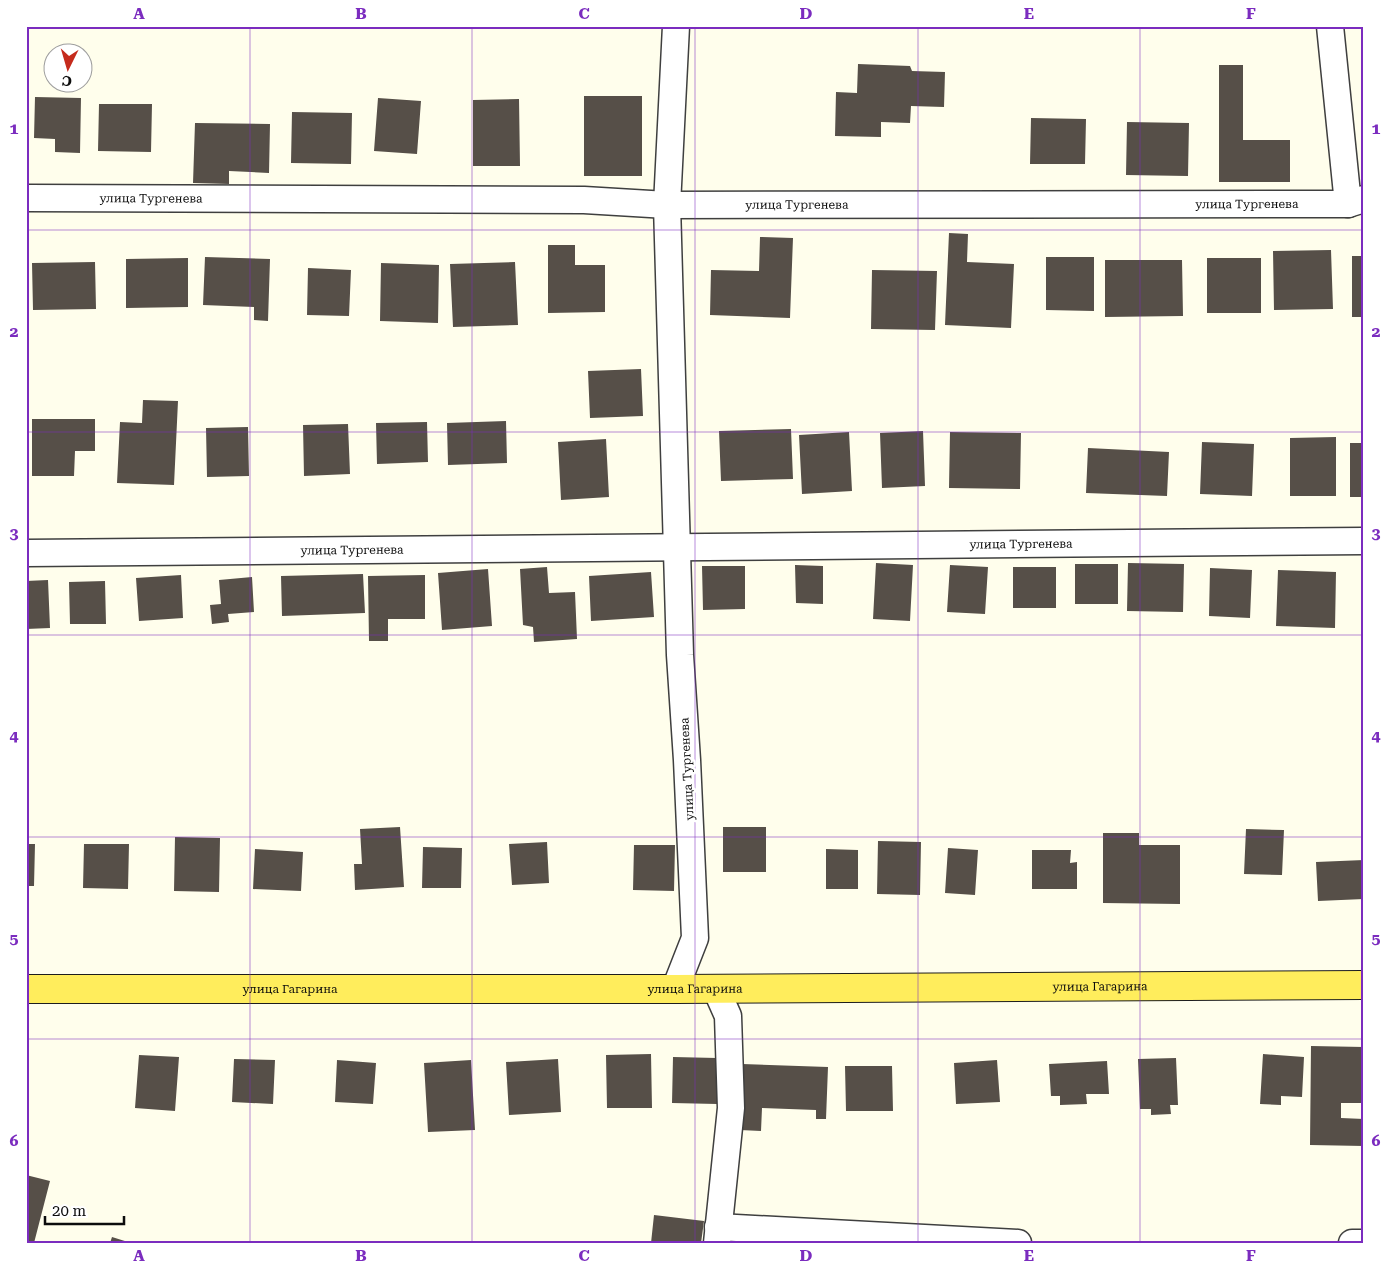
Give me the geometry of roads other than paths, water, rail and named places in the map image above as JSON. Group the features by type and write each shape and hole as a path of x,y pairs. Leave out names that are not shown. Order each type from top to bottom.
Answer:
{"main road":[{"name":"улица Гагарина","path":"26,989 675,989 1364,985"}],"street":[{"name":"улица Тургенева","path":"675,989 695,938 680,654 667,205 676,26"},
{"name":"улица Тургенева","path":"26,198 584,200 667,205 1356,202 1330,26"},
{"name":"улица Тургенева","path":"26,553 1364,540"},
{"path":"716,988 728,1016 731,1108 717,1235 1018,1243"},
{"path":"1352,1243 1364,1243"}]}
